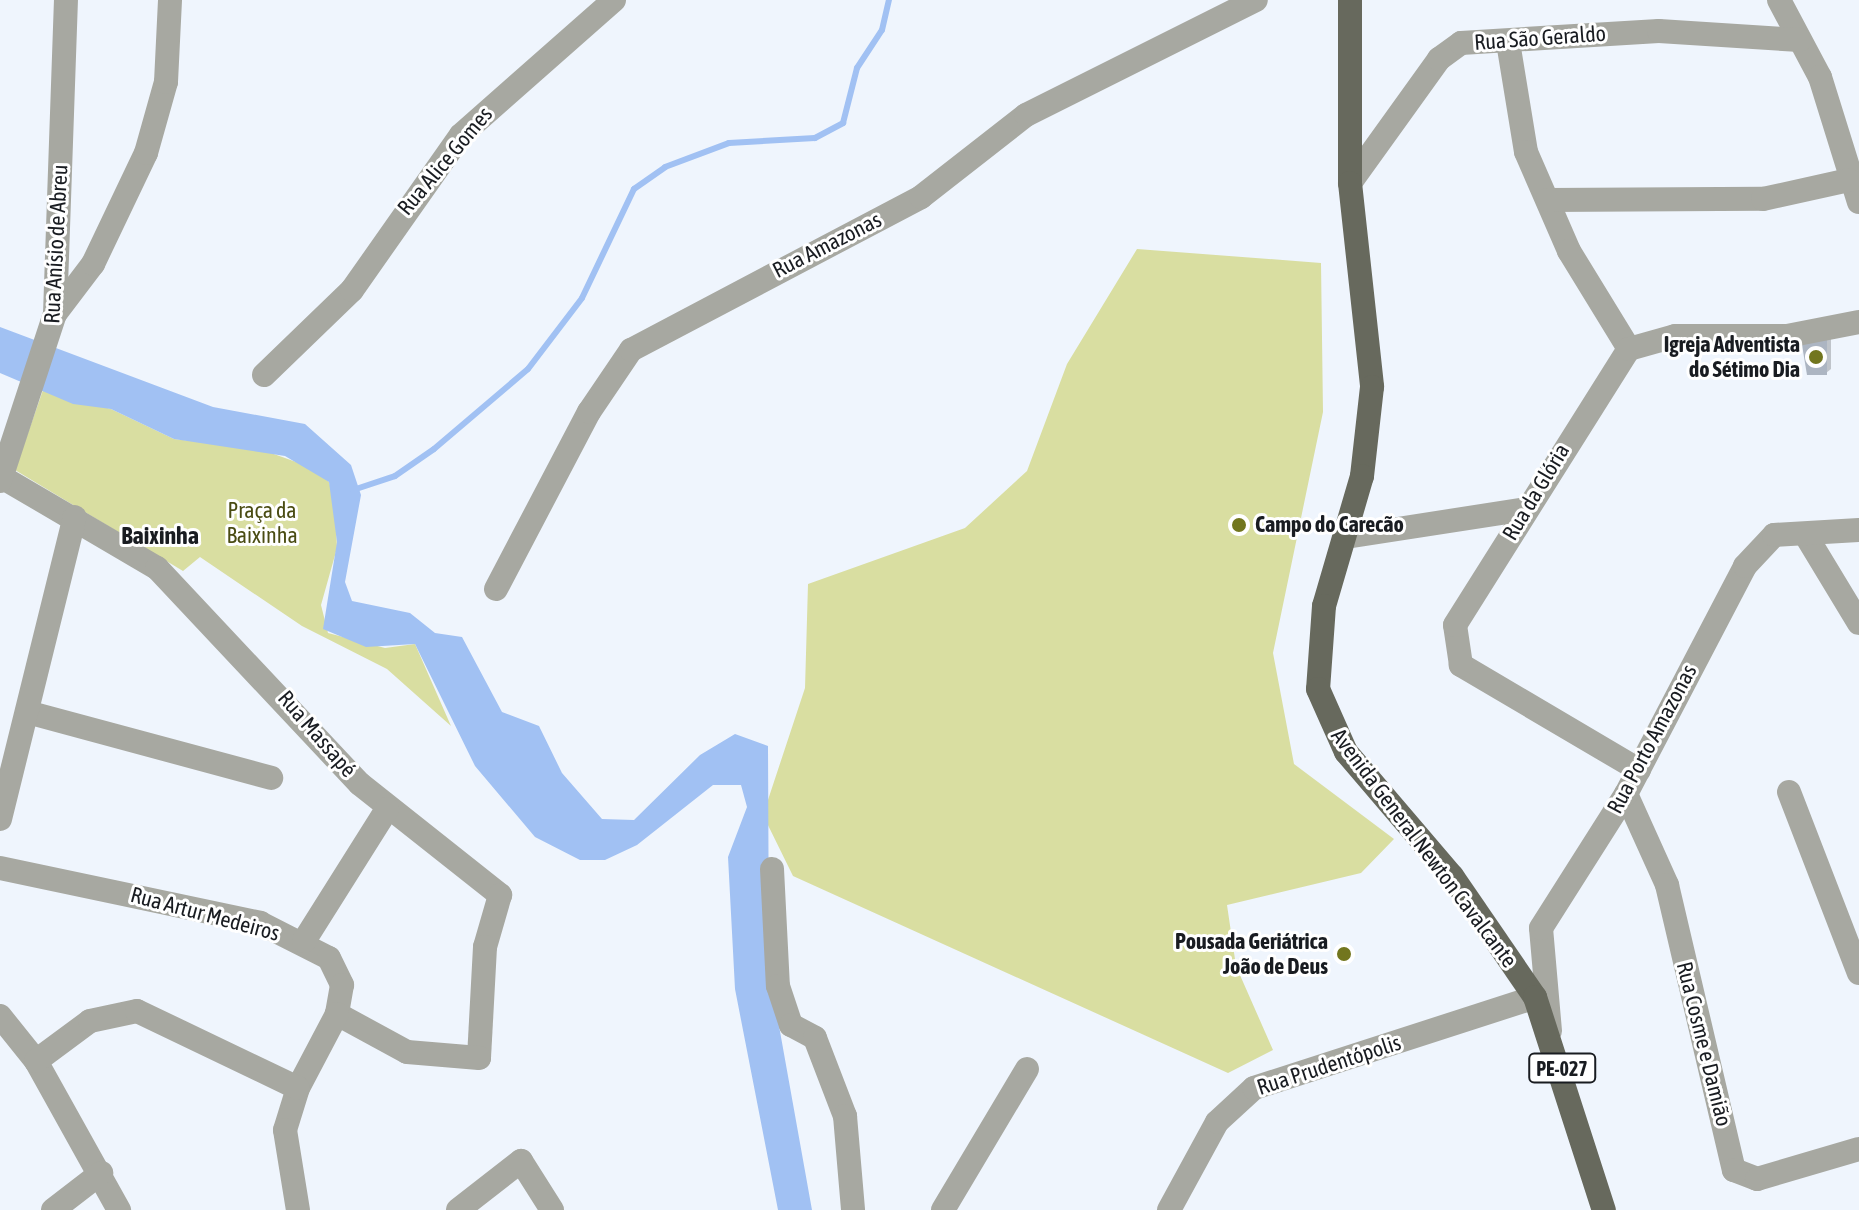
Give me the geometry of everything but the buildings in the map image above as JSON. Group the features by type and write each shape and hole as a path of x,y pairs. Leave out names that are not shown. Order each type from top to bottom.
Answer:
{"main road":[{"name":"Avenida General Newton Cavalcante","path":"1350,0 1350,183 1372,387 1362,476 1316,652 1328,721 1470,900 1535,997 1550,1031 1604,1210"}],"street":[{"name":"Rua Anísio de Abreu","path":"1,478 53,322 66,0"},
{"path":"53,322 93,264 146,153 166,82 170,0"},
{"name":"Rua Alice Gomes","path":"264,375 352,290 461,135 614,0"},
{"name":"Rua Amazonas","path":"496,589 589,412 631,350 921,197 1026,115 1256,0"},
{"path":"1548,200 1763,199 1854,191 1820,77 1800,40 1787,3"},
{"name":"Rua São Geraldo","path":"1350,183 1449,50 1475,40 1508,42 1659,31 1800,40"},
{"path":"1508,42 1521,130 1548,200 1629,349 1675,336 1787,336 1859,322"},
{"name":"Rua da Glória","path":"1629,349 1455,625 1454,650 1461,665 1639,770"},
{"name":"Rua Massapé","path":"1,478 75,517 190,596 387,809 500,895 485,947 479,1058 407,1052 337,1014"},
{"path":"1346,537 1526,509"},
{"path":"0,819 75,517"},
{"name":"Rua Porto Amazonas","path":"1550,1031 1541,928 1626,794 1745,566 1774,535 1859,530"},
{"path":"1805,534 1859,623"},
{"path":"27,712 271,778"},
{"path":"1789,792 1859,973"},
{"name":"Rua Cosme e Damião","path":"1626,794 1667,885 1734,1170 1757,1179 1859,1149"},
{"path":"304,941 387,809"},
{"name":"Rua Artur Medeiros","path":"0,868 225,914 304,941 339,970 337,1014 298,1088 285,1130 298,1210"},
{"path":"772,869 778,986 791,1025 815,1038 845,1116 853,1210"},
{"name":"Rua Prudentópolis","path":"1174,1206 1217,1122 1254,1088 1535,997"},
{"path":"36,1061 90,1021 137,1011 298,1088"},
{"path":"0,1016 36,1061 119,1210"},
{"path":"943,1210 1027,1069"},
{"path":"458,1210 521,1161 552,1210"},
{"path":"53,1210 101,1173"}],"green space":[{"path":"1137,249 1321,263 1323,412 1273,653 1294,764 1394,839 1361,873 1227,905 1236,966 1273,1050 1228,1073 793,876 763,815 805,688 808,584 965,528 1027,471 1067,364"},
{"name":"Praça da Baixinha","path":"43,390 111,409 174,439 257,448 313,468 329,482 335,502 337,548 321,605 328,633 385,648 415,644 451,726 387,669 302,626 200,557 183,571 15,470"}],"water":[{"path":"0,327 213,407 305,424 351,465 361,495 345,582 352,601 410,613 435,633 462,637 502,712 539,726 562,773 602,819 634,820 700,755 735,734 768,746 769,970 812,1210 778,1210 735,989 728,857 747,807 741,785 713,785 637,845 605,860 580,860 535,837 475,766 415,644 366,647 323,629 337,542 329,482 285,456 174,439 111,409 73,404 0,373"}],"waterway":[{"path":"353,490 395,476 434,449 528,369 582,298 634,189 665,167 729,143 815,138 843,123 857,68 882,30 889,0"}],"place":[{"name":"Igreja Adventista do Sétimo Dia","path":"1816,357"},
{"name":"Campo do Carecão","path":"1239,525"},
{"name":"Pousada Geriátrica João de Deus","path":"1344,954"}],"district":[{"name":"Baixinha","path":"160,536"}]}
